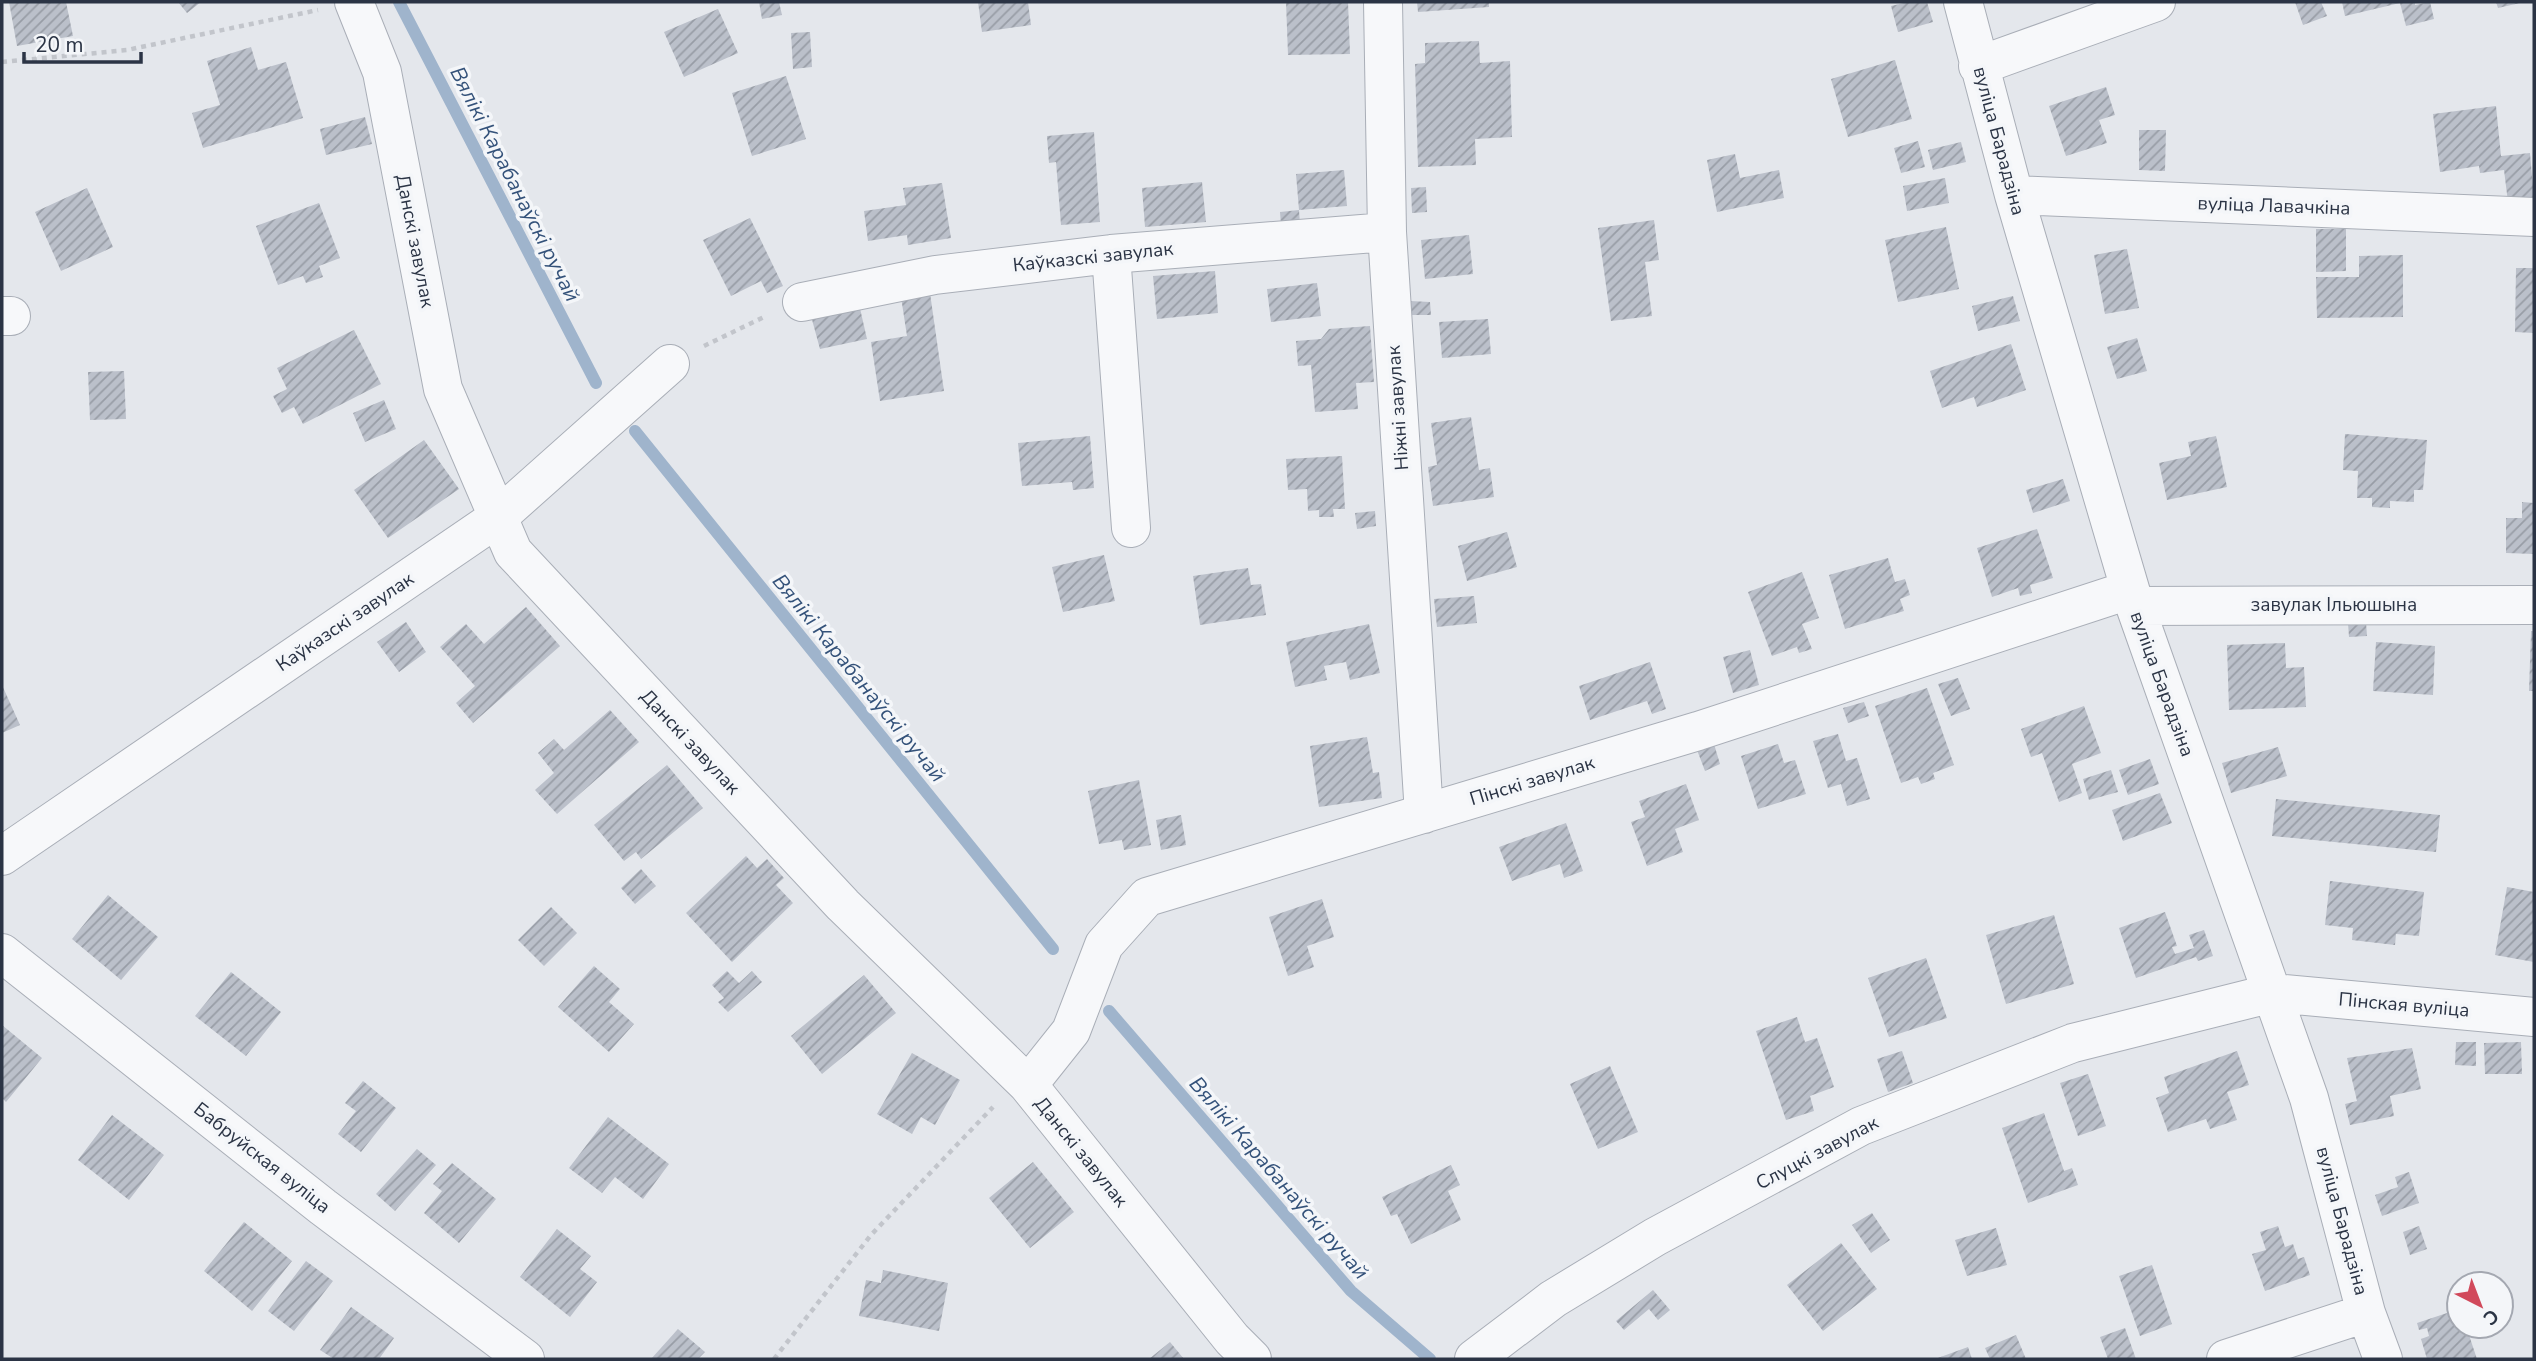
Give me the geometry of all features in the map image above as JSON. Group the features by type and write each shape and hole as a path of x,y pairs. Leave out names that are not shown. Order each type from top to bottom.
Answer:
{"street":[{"name":"Данскі завулак","path":"354,2 382,72 443,389 513,552 796,855 1024,1082 1232,1339 1252,1359"},
{"name":"Ніжні завулак","path":"1383,2 1387,232 1423,814"},
{"name":"вуліца Барадзіна","path":"1963,2 2014,195 2132,598 2309,1098 2366,1312 2383,1359"},
{"path":"1978,66 2157,2"},
{"name":"вуліца Лавачкіна","path":"2014,195 2534,217"},
{"name":"Каўказскі завулак","path":"802,302 935,275 1111,254 1387,232"},
{"path":"1111,254 1132,528"},
{"name":"Каўказскі завулак","path":"2,856 497,518 670,364"},
{"name":"завулак Ільюшына","path":"2132,598 2534,605"},
{"name":"Пінскі завулак","path":"1024,1082 1071,1031 1104,945 1147,898 2132,598"},
{"name":"Бабруйская вуліца","path":"2,953 323,1207 525,1359"},
{"name":"Пінская вуліца","path":"2273,993 2534,1017"},
{"name":"Слуцкі завулак","path":"1474,1359 1553,1299 1655,1237 1861,1126 2073,1043 2273,993"},
{"path":"2226,1359 2366,1312"}],"path":[{"path":"2,62 127,50 354,2"},
{"path":"774,1359 872,1235 1024,1082"}],"building":[{"path":"9,2 66,2 73,36 17,46"},
{"path":"178,2 201,2 187,13"},
{"path":"759,2 779,2 782,15 762,19"},
{"path":"978,2 1028,2 1031,25 982,32"},
{"path":"1286,2 1348,2 1350,54 1288,55"},
{"path":"1417,2 1489,2 1489,7 1418,12"},
{"path":"1927,2 1933,22 1898,32 1891,6"},
{"path":"2295,2 2321,2 2327,16 2303,25"},
{"path":"2342,2 2415,2 2415,5 2430,2 2434,19 2406,26 2400,3 2345,16"},
{"path":"2496,2 2520,2 2520,3 2498,8"},
{"path":"718,9 738,53 684,77 664,32"},
{"path":"810,32 812,67 793,69 791,33"},
{"path":"1479,41 1480,63 1510,61 1512,137 1475,139 1476,165 1418,167 1415,64 1425,63 1425,43"},
{"path":"251,47 258,70 286,62 303,118 203,148 192,113 220,105 207,61"},
{"path":"1895,60 1912,119 1848,137 1831,79"},
{"path":"786,76 806,139 752,156 732,93"},
{"path":"2106,87 2115,115 2099,120 2107,143 2066,156 2049,106"},
{"path":"2496,106 2501,156 2530,153 2534,200 2508,202 2504,170 2480,173 2479,166 2440,172 2433,114"},
{"path":"365,117 372,144 326,155 320,129"},
{"path":"2139,130 2166,130 2165,171 2139,170"},
{"path":"1094,132 1100,222 1061,225 1056,162 1049,163 1047,136"},
{"path":"1918,141 1925,167 1901,173 1894,148"},
{"path":"1961,142 1966,162 1933,170 1928,150"},
{"path":"1735,154 1740,178 1779,170 1784,198 1717,212 1707,160"},
{"path":"1344,170 1347,206 1299,210 1296,174"},
{"path":"1945,178 1949,203 1907,211 1903,186"},
{"path":"1202,182 1206,222 1145,227 1142,188"},
{"path":"942,183 951,238 908,245 907,235 868,241 864,211 906,205 903,188"},
{"path":"1426,187 1427,212 1412,213 1411,188"},
{"path":"87,188 113,247 61,271 35,212"},
{"path":"319,203 340,258 319,266 323,277 306,283 303,276 278,285 256,226"},
{"path":"1299,210 1300,224 1281,226 1280,212"},
{"path":"750,218 783,286 767,293 761,281 731,296 703,240"},
{"path":"1654,220 1659,260 1645,262 1652,316 1611,321 1598,228"},
{"path":"1946,227 1959,289 1898,302 1885,240"},
{"path":"2316,229 2346,229 2346,271 2316,272"},
{"path":"1469,235 1473,274 1425,279 1421,240"},
{"path":"2127,249 2139,308 2105,314 2094,255"},
{"path":"2403,255 2403,317 2317,318 2316,277 2359,277 2359,256"},
{"path":"2516,268 2534,268 2534,333 2515,332"},
{"path":"1215,271 1218,313 1157,319 1153,276"},
{"path":"1317,283 1321,316 1271,322 1267,289"},
{"path":"930,293 944,391 880,401 871,342 907,336 901,297"},
{"path":"2013,296 2020,321 1978,331 1972,306"},
{"path":"1410,301 1430,302 1431,315 1411,315"},
{"path":"859,304 867,339 820,349 811,316"},
{"path":"1488,319 1491,354 1442,358 1439,322"},
{"path":"1370,326 1374,382 1356,383 1358,409 1315,412 1311,365 1298,366 1296,341 1321,339 1329,329"},
{"path":"354,330 381,384 303,424 294,407 282,413 273,396 287,389 277,368"},
{"path":"2137,338 2147,371 2117,379 2107,347"},
{"path":"2011,344 2026,390 1977,407 1974,397 1942,408 1930,371"},
{"path":"124,371 126,419 90,420 88,372"},
{"path":"384,400 396,429 365,442 353,413"},
{"path":"1471,417 1479,470 1490,468 1494,497 1433,506 1428,467 1437,465 1431,423"},
{"path":"2345,434 2427,440 2423,490 2414,490 2414,502 2390,501 2390,508 2372,507 2372,498 2357,498 2358,471 2343,470"},
{"path":"1090,436 1094,488 1073,490 1072,482 1022,486 1018,443"},
{"path":"2216,436 2227,487 2167,500 2159,463 2191,456 2188,442"},
{"path":"424,440 459,489 388,538 354,490"},
{"path":"1342,456 1345,509 1333,509 1334,517 1319,517 1319,510 1308,511 1307,489 1288,490 1286,459"},
{"path":"2063,479 2070,501 2033,513 2026,490"},
{"path":"2522,502 2534,503 2534,554 2506,553 2506,518 2522,518"},
{"path":"1375,511 1376,526 1357,529 1355,513"},
{"path":"2037,529 2053,578 2030,585 2032,593 2020,596 2018,588 1992,597 1977,548"},
{"path":"1507,532 1517,567 1467,581 1458,546"},
{"path":"1104,555 1115,601 1063,612 1052,567"},
{"path":"1888,558 1895,582 1905,579 1910,595 1900,599 1904,611 1845,629 1829,575"},
{"path":"1248,568 1251,585 1261,584 1266,615 1200,625 1193,576"},
{"path":"1802,572 1819,618 1802,624 1812,649 1799,653 1797,647 1772,656 1748,592"},
{"path":"1474,596 1477,623 1437,627 1434,599"},
{"path":"526,607 560,646 473,723 456,703 475,686 440,647 466,624 484,644"},
{"path":"406,622 426,652 399,672 377,642"},
{"path":"2366,622 2367,636 2349,637 2348,623"},
{"path":"1369,624 1380,673 1350,680 1346,662 1324,666 1327,680 1295,687 1286,642"},
{"path":"2531,631 2534,631 2534,691 2529,691"},
{"path":"2376,642 2435,646 2433,695 2373,691"},
{"path":"2285,643 2286,668 2304,667 2306,707 2229,710 2227,645"},
{"path":"1750,650 1759,685 1733,693 1723,657"},
{"path":"1650,662 1666,709 1652,714 1647,701 1590,720 1579,686"},
{"path":"1958,678 1970,709 1951,716 1938,684"},
{"path":"2,685 20,725 2,733"},
{"path":"1927,688 1954,765 1933,773 1935,779 1921,784 1918,777 1901,783 1875,706"},
{"path":"1864,702 1869,716 1848,723 1843,708"},
{"path":"2084,706 2101,753 2072,764 2082,793 2059,802 2042,753 2031,757 2021,729"},
{"path":"610,710 639,742 557,814 535,790 554,773 538,753 554,739 564,750"},
{"path":"1838,734 1846,761 1857,758 1870,799 1847,806 1841,784 1828,788 1813,741"},
{"path":"1367,737 1373,773 1379,772 1382,798 1319,807 1310,746"},
{"path":"1714,744 1720,764 1705,771 1697,750"},
{"path":"1778,744 1784,763 1795,760 1806,794 1758,809 1741,756"},
{"path":"2278,747 2287,776 2231,793 2222,763"},
{"path":"2150,759 2159,784 2128,795 2119,770"},
{"path":"667,765 703,808 641,859 636,852 624,861 594,825"},
{"path":"2111,770 2118,792 2089,800 2083,779"},
{"path":"1139,780 1151,845 1124,850 1122,840 1099,844 1088,791"},
{"path":"1686,784 1699,820 1675,829 1683,852 1647,866 1631,822 1645,817 1639,801"},
{"path":"2160,793 2172,823 2123,841 2112,810"},
{"path":"2276,799 2440,815 2436,852 2272,836"},
{"path":"1181,815 1186,845 1161,850 1156,820"},
{"path":"1566,823 1583,871 1564,878 1560,864 1512,881 1499,847"},
{"path":"746,856 757,868 767,859 784,878 776,885 793,903 732,962 686,913"},
{"path":"641,869 656,886 635,904 621,888"},
{"path":"2330,881 2424,892 2419,936 2396,934 2395,945 2352,940 2353,928 2325,925"},
{"path":"2507,887 2534,892 2534,962 2495,955"},
{"path":"108,895 158,937 121,980 72,939"},
{"path":"1322,899 1334,937 1307,946 1314,967 1288,976 1269,917"},
{"path":"551,907 577,933 544,966 518,940"},
{"path":"2165,912 2177,946 2172,947 2175,954 2194,948 2189,935 2204,930 2213,956 2198,961 2196,957 2136,978 2119,928"},
{"path":"2054,915 2074,984 2006,1004 1986,935"},
{"path":"1926,958 1947,1018 1889,1037 1868,978"},
{"path":"594,966 620,989 609,1002 634,1024 609,1052 558,1007"},
{"path":"727,971 739,983 752,971 762,982 728,1012 718,1002 724,998 712,985"},
{"path":"231,972 281,1012 246,1056 195,1016"},
{"path":"864,975 896,1013 822,1074 791,1036"},
{"path":"1797,1017 1805,1042 1817,1038 1834,1087 1810,1096 1814,1111 1786,1120 1756,1031"},
{"path":"2,1025 42,1058 6,1102 2,1098"},
{"path":"2456,1042 2476,1042 2476,1066 2455,1065"},
{"path":"2521,1042 2522,1074 2485,1074 2484,1043"},
{"path":"2412,1048 2421,1089 2390,1096 2394,1116 2350,1125 2345,1104 2357,1101 2347,1058"},
{"path":"1902,1051 1913,1083 1888,1092 1877,1059"},
{"path":"2237,1051 2249,1085 2227,1092 2237,1120 2210,1129 2206,1119 2168,1132 2156,1098 2169,1093 2164,1077"},
{"path":"912,1053 960,1080 935,1125 921,1117 912,1134 877,1114"},
{"path":"1610,1066 1638,1132 1598,1149 1570,1084"},
{"path":"2088,1074 2106,1126 2078,1136 2060,1083"},
{"path":"363,1081 396,1108 361,1152 338,1134 356,1111 345,1103"},
{"path":"2044,1113 2064,1171 2072,1168 2078,1185 2028,1203 2002,1128"},
{"path":"112,1115 164,1155 129,1200 78,1160"},
{"path":"608,1117 669,1164 643,1199 615,1177 602,1193 569,1168"},
{"path":"417,1149 436,1165 395,1211 376,1194"},
{"path":"1033,1162 1074,1212 1030,1248 989,1198"},
{"path":"452,1163 496,1199 459,1243 424,1213 442,1191 433,1184"},
{"path":"1451,1165 1460,1185 1448,1191 1461,1220 1411,1244 1397,1214 1391,1216 1382,1197"},
{"path":"2409,1172 2419,1203 2382,1216 2375,1195 2398,1187 2395,1177"},
{"path":"1872,1213 1890,1240 1871,1253 1852,1225"},
{"path":"244,1222 292,1261 252,1311 204,1271"},
{"path":"2278,1226 2285,1247 2293,1244 2298,1259 2304,1257 2310,1275 2265,1291 2252,1254 2266,1250 2260,1232"},
{"path":"2419,1226 2427,1249 2410,1255 2403,1232"},
{"path":"1996,1228 2007,1265 1967,1276 1955,1240"},
{"path":"557,1229 591,1256 580,1269 597,1282 570,1317 520,1277"},
{"path":"1841,1243 1877,1289 1823,1331 1787,1285"},
{"path":"306,1261 333,1281 294,1331 268,1311"},
{"path":"2152,1265 2172,1324 2140,1336 2119,1276"},
{"path":"883,1270 948,1283 939,1331 859,1316 866,1280 881,1283"},
{"path":"1653,1290 1670,1310 1658,1320 1649,1309 1624,1330 1616,1321"},
{"path":"351,1307 394,1338 379,1359 334,1359 320,1350"},
{"path":"2445,1314 2445,1340 2471,1340 2477,1359 2427,1359 2421,1339 2429,1336 2427,1328 2419,1330 2417,1323"},
{"path":"2125,1328 2136,1359 2108,1359 2100,1337"},
{"path":"678,1329 705,1352 698,1359 651,1359"},
{"path":"2016,1335 2026,1359 1990,1359 1985,1348"},
{"path":"1170,1342 1184,1359 1149,1359"},
{"path":"1968,1347 1972,1359 1935,1359"}],"waterway":[{"name":"Вялікі Карабанаўскі ручай","path":"399,2 596,383"},
{"name":"Вялікі Карабанаўскі ручай","path":"635,431 1053,949"},
{"name":"Вялікі Карабанаўскі ручай","path":"1109,1011 1351,1291 1430,1359"}]}
